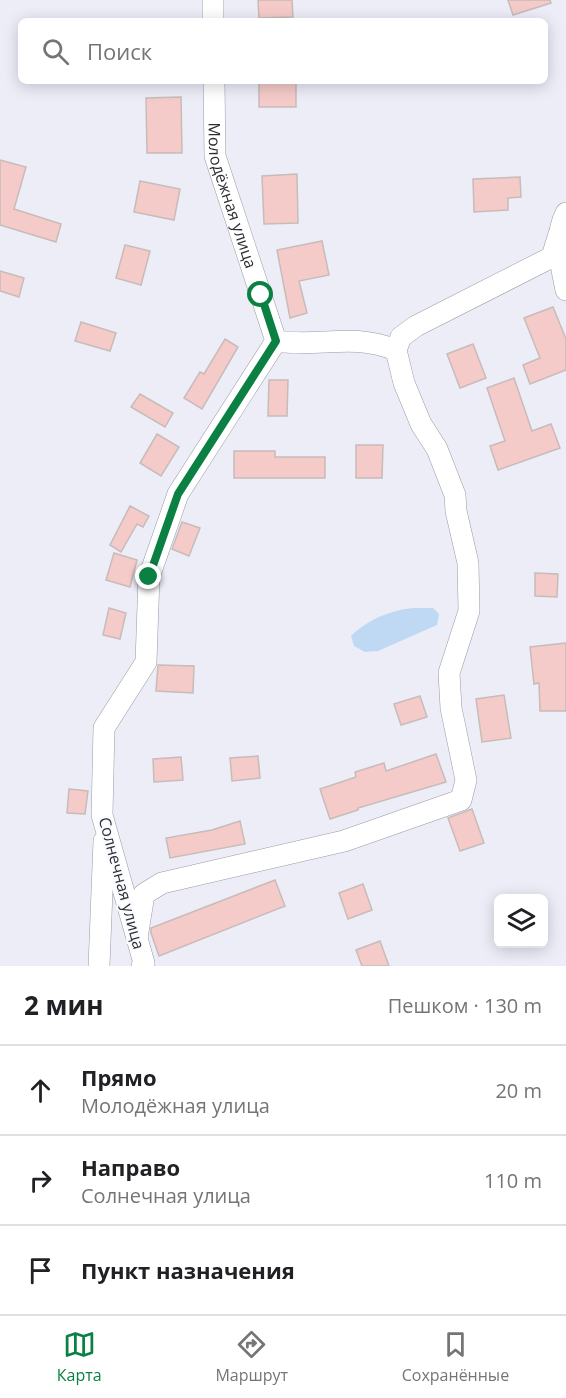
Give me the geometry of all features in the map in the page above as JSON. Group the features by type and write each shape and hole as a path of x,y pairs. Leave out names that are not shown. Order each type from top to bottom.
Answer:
{"street":[{"path":"213,0 213,18"},
{"name":"Молодёжная улица","path":"214,84 215,156 276,341"},
{"path":"566,213 560,224 558,250 566,290"},
{"path":"137,938 144,894 162,883 344,841 460,800 466,780 452,708 449,673 469,611 468,563 456,511 455,495 437,449 421,424 412,404 396,350 401,337 416,326 552,257 559,234"},
{"path":"276,341 290,343 352,340 374,342 396,350"},
{"name":"Солнечная улица","path":"141,966 144,963 104,823 104,729 146,662 149,577 178,494 276,341"},
{"path":"99,966 104,823"}],"water":[{"path":"413,608 433,608 439,614 437,625 378,651 365,652 354,646 351,636 364,625 387,614"}],"building":[{"path":"258,0 292,0 293,17 259,18"},
{"path":"508,0 550,0 551,3 513,15"},
{"path":"259,84 296,84 296,107 259,107"},
{"path":"181,97 182,153 147,153 146,98"},
{"path":"0,160 26,167 14,209 61,224 56,242 0,225"},
{"path":"297,174 298,223 264,224 262,176"},
{"path":"520,177 521,197 508,198 508,210 474,212 473,179"},
{"path":"140,181 180,189 174,220 134,212"},
{"path":"322,241 329,275 299,281 307,313 290,318 277,250"},
{"path":"125,245 150,251 141,285 116,278"},
{"path":"0,271 24,278 19,297 0,291"},
{"path":"553,307 566,339 566,370 530,384 523,365 540,358 524,318"},
{"path":"81,322 116,333 110,351 75,341"},
{"path":"225,339 238,347 202,409 184,398 200,372 204,374"},
{"path":"473,344 486,378 460,388 447,354"},
{"path":"514,378 532,431 551,424 560,448 498,470 490,446 505,441 487,388"},
{"path":"269,380 288,380 287,416 268,416"},
{"path":"140,394 173,413 165,427 131,407"},
{"path":"157,434 179,447 161,476 140,463"},
{"path":"356,445 383,445 382,478 356,478"},
{"path":"234,451 275,451 275,457 325,457 325,478 234,478"},
{"path":"130,506 149,516 143,527 137,524 121,552 110,545"},
{"path":"182,522 200,528 189,556 172,549"},
{"path":"114,553 137,560 130,587 106,580"},
{"path":"535,573 558,574 557,597 535,596"},
{"path":"109,608 126,613 120,639 103,635"},
{"path":"566,643 566,711 540,711 539,683 534,684 530,647"},
{"path":"158,665 194,666 193,693 156,691"},
{"path":"504,695 511,738 482,742 476,699"},
{"path":"420,696 427,717 401,725 394,704"},
{"path":"436,754 446,782 358,808 358,810 330,819 320,789 356,777 355,772 384,763 386,771"},
{"path":"258,756 260,778 232,781 230,758"},
{"path":"181,757 183,780 154,782 153,759"},
{"path":"69,789 88,791 85,814 67,813"},
{"path":"472,809 484,843 460,851 448,818"},
{"path":"240,821 245,844 170,858 166,838 212,830"},
{"path":"275,880 285,906 159,956 151,928"},
{"path":"363,884 372,910 348,919 339,893"},
{"path":"380,941 389,966 362,966 356,950"}],"route":[{"path":"149,577 178,494 276,341 261,295"}]}
